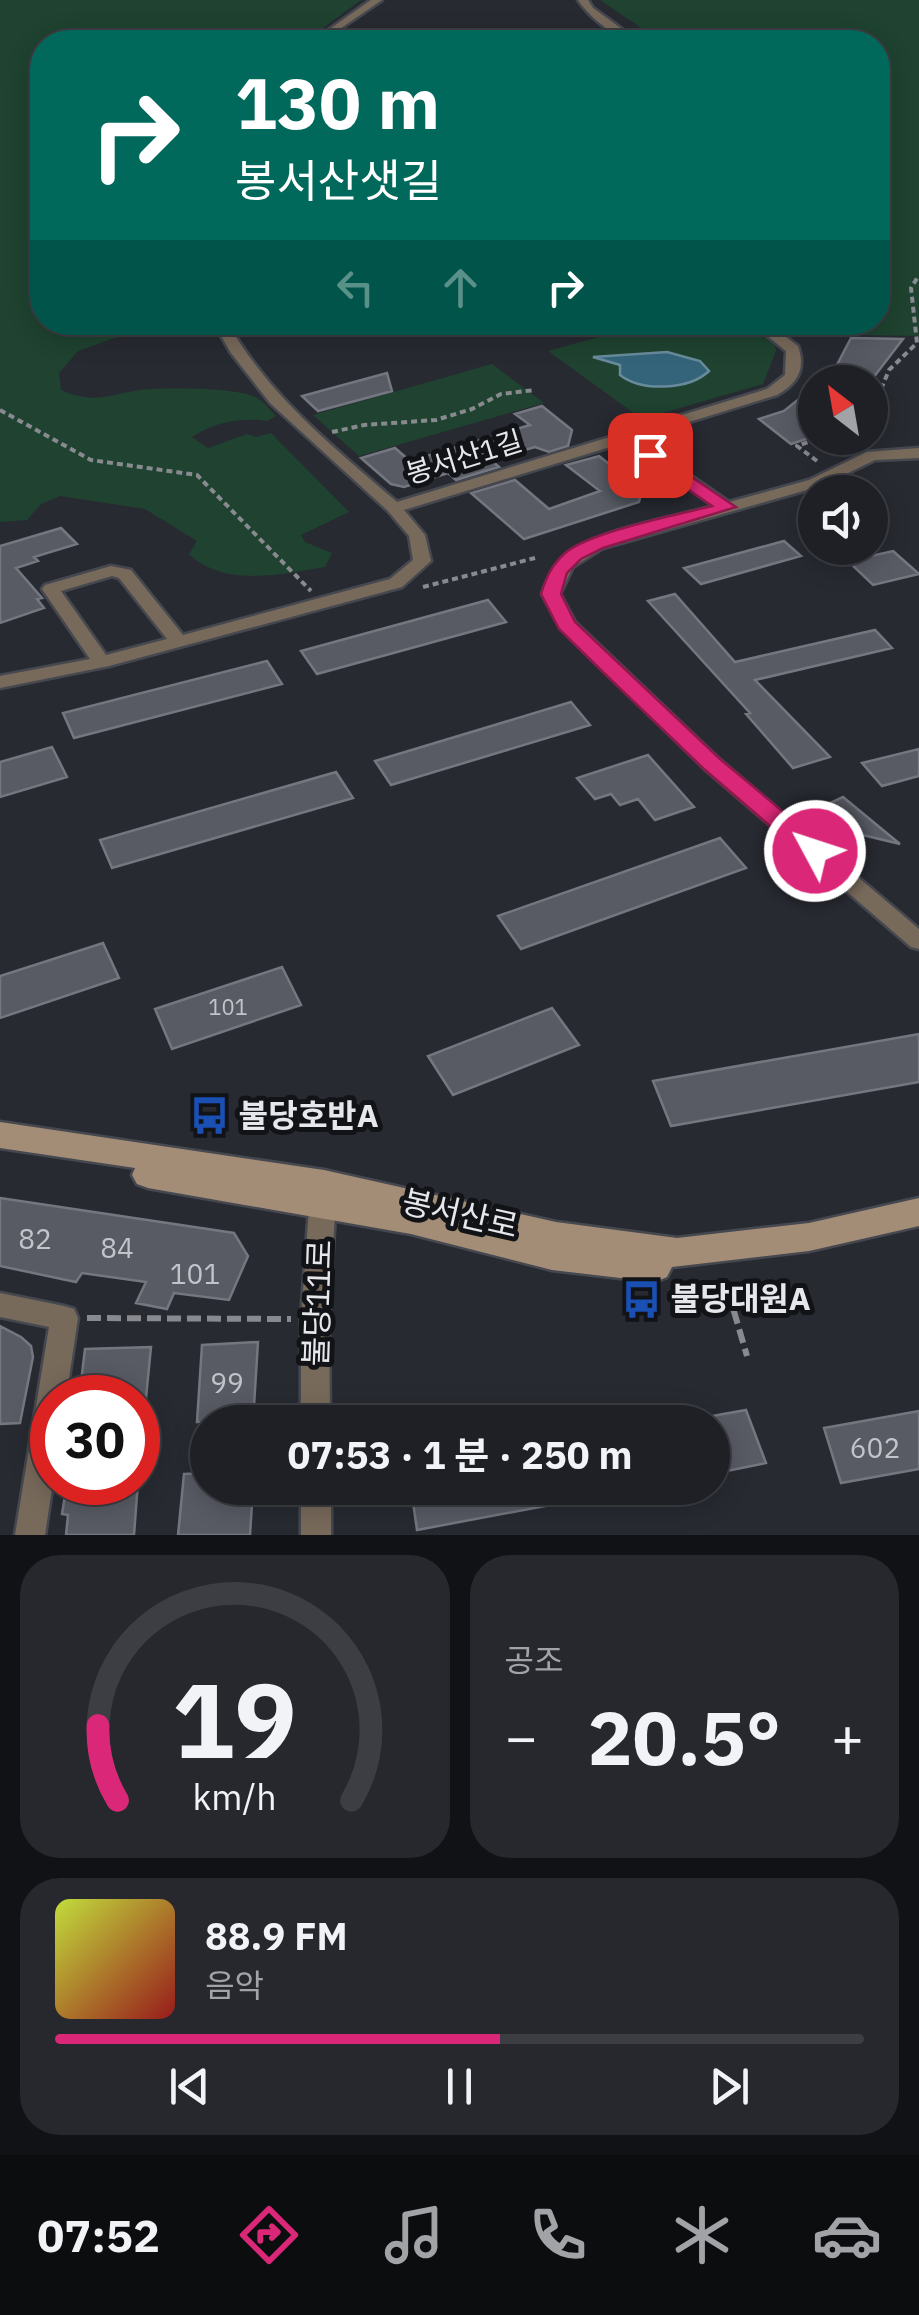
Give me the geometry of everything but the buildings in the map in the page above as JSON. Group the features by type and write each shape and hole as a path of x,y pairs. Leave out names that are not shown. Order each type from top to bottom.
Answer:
{"street":[{"path":"332,30 377,0"},
{"path":"583,0 589,10 618,30"},
{"path":"228,335 278,402 394,508"},
{"name":"봉서산1길","path":"0,682 102,662 396,583 422,561 417,534 394,508 772,392 788,384 797,366 793,349 774,335"},
{"path":"624,437 726,507"},
{"path":"919,453 872,454 814,482 596,544 574,554 558,572 551,594 566,625 712,764 919,941"},
{"path":"102,662 51,588 111,571 124,574 180,642"},
{"name":"봉서산로","path":"0,1135 556,1236 677,1253 809,1237 919,1212"},
{"name":"봉서산로","path":"0,1153 323,1194 552,1254 676,1269 818,1250 919,1228"},
{"name":"불당11로","path":"315,1405 314,1320 323,1194"},
{"path":"0,1305 64,1318 30,1535"},
{"path":"316,1505 316,1535"}],"path":[{"path":"888,370 917,343 911,288 919,275"},
{"path":"325,434 364,425 436,420 472,410 502,394 536,390"},
{"path":"0,410 91,460 198,475 313,593"},
{"path":"809,455 823,466 810,472"},
{"path":"728,1291 748,1356"},
{"path":"64,1318 314,1320"}],"green space":[{"path":"0,0 361,0 320,30 30,30 30,335 123,335 78,351 59,373 61,390 74,395 96,398 151,389 207,389 259,399 276,416 267,421 228,422 192,437 208,448 247,434 256,437 271,433 349,512 301,535 305,542 332,553 325,567 254,576 219,571 189,554 197,541 145,509 60,496 41,504 27,520 0,522"},
{"path":"600,0 919,0 919,336 864,335 890,335 890,30 644,30"},
{"path":"606,335 760,335 774,344 776,351 763,384 652,416 635,414 548,351"},
{"path":"492,364 544,403 359,456 313,415"}],"water":[{"path":"667,352 700,361 709,371 690,382 653,386 629,380 620,375 620,365 593,357"}],"place":[{"name":"불당호반A","path":"209,1116"},
{"name":"불당대원A","path":"641,1299"}],"route":[{"path":"650,455 726,507 596,544 574,554 558,572 551,594 566,625 612,670 712,764 815,851"}]}
